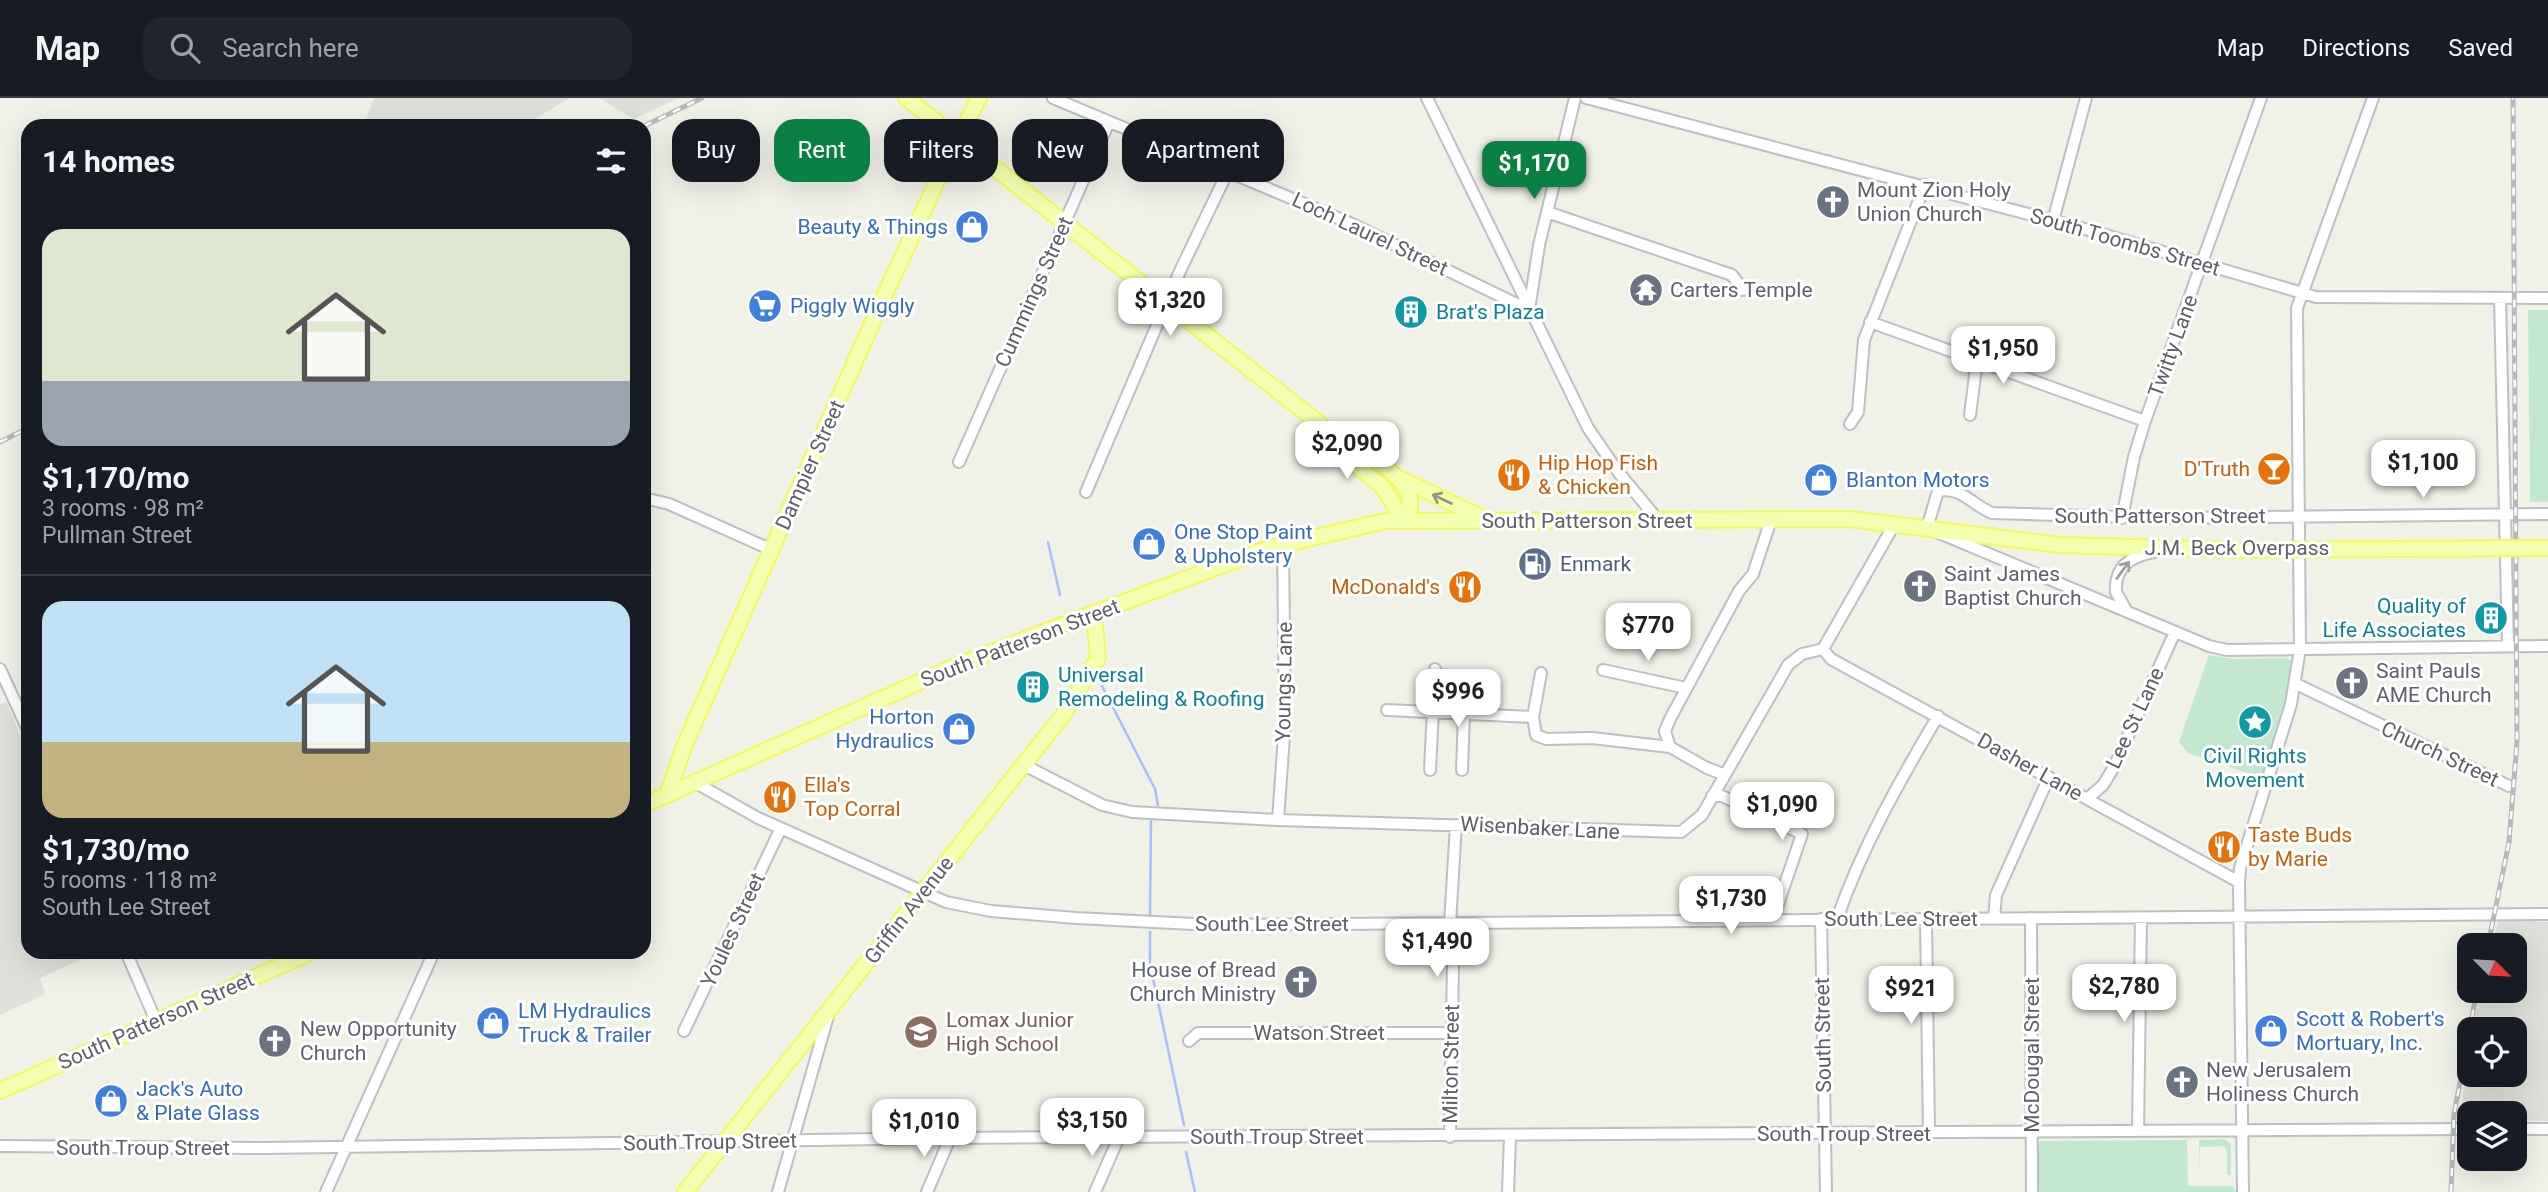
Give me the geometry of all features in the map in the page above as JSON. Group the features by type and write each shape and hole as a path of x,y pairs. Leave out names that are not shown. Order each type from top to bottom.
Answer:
{"main road":[{"path":"906,98 934,119"},
{"name":"Dampier Street","path":"968,119 979,98"},
{"path":"998,170 1349,447 1366,454 1394,475 1491,522"},
{"name":"Dampier Street","path":"667,795 685,744 939,182"},
{"path":"1349,447 1359,468 1382,486 1404,522"},
{"path":"1394,475 1409,495 1411,507 1404,522"},
{"path":"1367,523 1383,498 1382,486"},
{"name":"South Patterson Street","path":"651,802 953,667 1283,544 1367,523 1849,519 1927,528"},
{"name":"J.M. Beck Overpass","path":"1927,528 2059,545 2163,550 2548,548"},
{"name":"Griffin Avenue","path":"685,1192 1063,715 1098,658 1094,614"},
{"name":"South Patterson Street","path":"0,1091 295,959"}],"street":[{"name":"Loch Laurel Street","path":"1053,98 1122,127"},
{"path":"1427,98 1588,428 1619,473 1658,520"},
{"path":"1529,310 1547,212 1574,98"},
{"name":"South Toombs Street","path":"1586,98 2053,220 2301,294 2339,299 2548,298"},
{"path":"2053,220 2086,98"},
{"name":"Twitty Lane","path":"2122,517 2134,457 2145,421 2204,263 2261,98"},
{"path":"2244,1192 2239,883 2296,684 2300,649 2297,308 2373,98"},
{"name":"Cummings Street","path":"959,462 1109,122"},
{"path":"1086,492 1180,271 1223,182"},
{"name":"Loch Laurel Street","path":"1254,182 1398,244 1529,310"},
{"path":"1850,424 1858,412 1861,354 1870,323 1924,186"},
{"path":"1547,212 1732,275 1743,290"},
{"path":"2500,298 2508,646"},
{"path":"1870,323 2145,421"},
{"path":"1970,415 1977,360"},
{"name":"South Patterson Street","path":"1927,528 1933,500 1938,491 1950,489 1961,493 1976,507 1992,513 2298,518 2548,514"},
{"path":"651,499 668,503 772,550"},
{"path":"1670,747 1665,731 1739,591 1753,575 1771,520"},
{"path":"1823,649 1895,523"},
{"path":"1927,528 2209,646 2228,650 2548,646"},
{"name":"Youngs Lane","path":"1278,820 1284,722 1283,544"},
{"path":"2126,610 2116,592 2120,569 2138,555 2163,550"},
{"name":"Lee St Lane","path":"2087,799 2103,785 2114,767 2175,632"},
{"name":"Dasher Lane","path":"1823,649 1831,659 2049,777 2207,868 2239,883"},
{"name":"Wisenbaker Lane","path":"1024,765 1060,786 1110,807 1144,813 1674,834 1696,822 1726,775 1788,665 1802,654 1823,649"},
{"path":"0,669 21,715"},
{"path":"1430,770 1436,669"},
{"path":"1603,670 1686,688"},
{"path":"1541,673 1533,717 1536,735 1546,739 1592,738 1670,747 1707,768 1726,775"},
{"name":"Church Street","path":"2296,684 2509,786"},
{"path":"1387,710 1533,717"},
{"path":"1462,770 1464,714"},
{"path":"1837,919 1854,871 1899,781 1938,716"},
{"path":"1994,919 1996,895 2049,777"},
{"name":"South Lee Street","path":"696,783 781,828 946,902 991,911 1118,921 1213,925 2548,914"},
{"path":"1712,796 1722,796 1802,834 1773,919"},
{"name":"Milton Street","path":"1450,1137 1450,923 1456,825"},
{"name":"Youles Street","path":"684,1031 781,828"},
{"name":"McDougal Street","path":"2031,918 2032,1192"},
{"path":"2138,1132 2141,918"},
{"name":"South Street","path":"1821,919 1826,1192"},
{"path":"1926,919 1929,1133"},
{"path":"129,959 156,1021"},
{"path":"326,1192 431,959"},
{"path":"778,1192 830,1009"},
{"name":"Watson Street","path":"1189,1041 1198,1033 1451,1033"},
{"name":"South Troup Street","path":"0,1146 347,1147 950,1138 2457,1129"},
{"path":"2527,1129 2548,1129"},
{"path":"1508,1192 1510,1136"},
{"path":"1095,1192 1119,1137"},
{"path":"928,1192 950,1138"}],"shaded area":[{"path":"374,98 571,98 534,119 366,119"},
{"path":"599,98 679,98 634,119"},
{"path":"6,702 21,736 21,959 82,959 40,978 45,994 0,1015 0,705"},
{"path":"2499,920 2548,922 2548,1121 2527,1120 2527,1101 2462,1101 2464,1087 2527,1087 2527,1017 2475,1017 2478,1003 2527,1003 2527,933 2496,933"}],"green space":[{"path":"2528,310 2548,310 2548,502 2530,502"},
{"path":"2209,655 2234,659 2287,658 2293,663 2288,696 2262,778 2188,753 2179,742"},
{"path":"2224,1139 2231,1144 2231,1175 2227,1175 2227,1150 2223,1146 2200,1147 2199,1175 2199,1140"},
{"path":"2187,1140 2188,1186 2233,1186 2236,1192 2037,1192 2037,1146 2040,1141"}],"waterway":[{"path":"1048,542 1060,595"},
{"path":"1102,686 1155,789 1158,805"},
{"path":"1150,914 1151,821"},
{"path":"1150,932 1150,964 1184,1125"},
{"path":"1186,1152 1195,1192"}],"railway":[{"path":"651,123 702,98"},
{"path":"2490,933 2509,842 2517,742 2513,98"},
{"path":"0,442 21,432"},
{"path":"2451,1192 2454,1115 2475,1003"}],"place":[{"name":"Mount Zion Holy Union Church","path":"1833,202"},
{"name":"Beauty & Things","path":"972,227"},
{"name":"Carters Temple","path":"1646,290"},
{"name":"Piggly Wiggly","path":"765,306"},
{"name":"Brat's Plaza","path":"1411,312"},
{"name":"D'Truth","path":"2274,469"},
{"name":"Hip Hop Fish & Chicken","path":"1514,475"},
{"name":"Blanton Motors","path":"1821,480"},
{"name":"One Stop Paint & Upholstery","path":"1149,544"},
{"name":"Enmark","path":"1535,564"},
{"name":"Saint James Baptist Church","path":"1920,586"},
{"name":"McDonald's","path":"1465,587"},
{"name":"Quality of Life Associates","path":"2491,618"},
{"name":"Saint Pauls AME Church","path":"2352,683"},
{"name":"Universal Remodeling & Roofing","path":"1033,687"},
{"name":"Civil Rights Movement","path":"2255,722"},
{"name":"Horton Hydraulics","path":"959,729"},
{"name":"Ella's Top Corral","path":"780,797"},
{"name":"Taste Buds by Marie","path":"2224,847"},
{"name":"House of Bread Church Ministry","path":"1301,982"},
{"name":"LM Hydraulics Truck & Trailer","path":"493,1023"},
{"name":"Scott & Robert's Mortuary, Inc.","path":"2271,1031"},
{"name":"Lomax Junior High School","path":"921,1032"},
{"name":"New Opportunity Church","path":"275,1041"},
{"name":"New Jerusalem Holiness Church","path":"2182,1082"},
{"name":"Jack's Auto & Plate Glass","path":"111,1101"}]}
